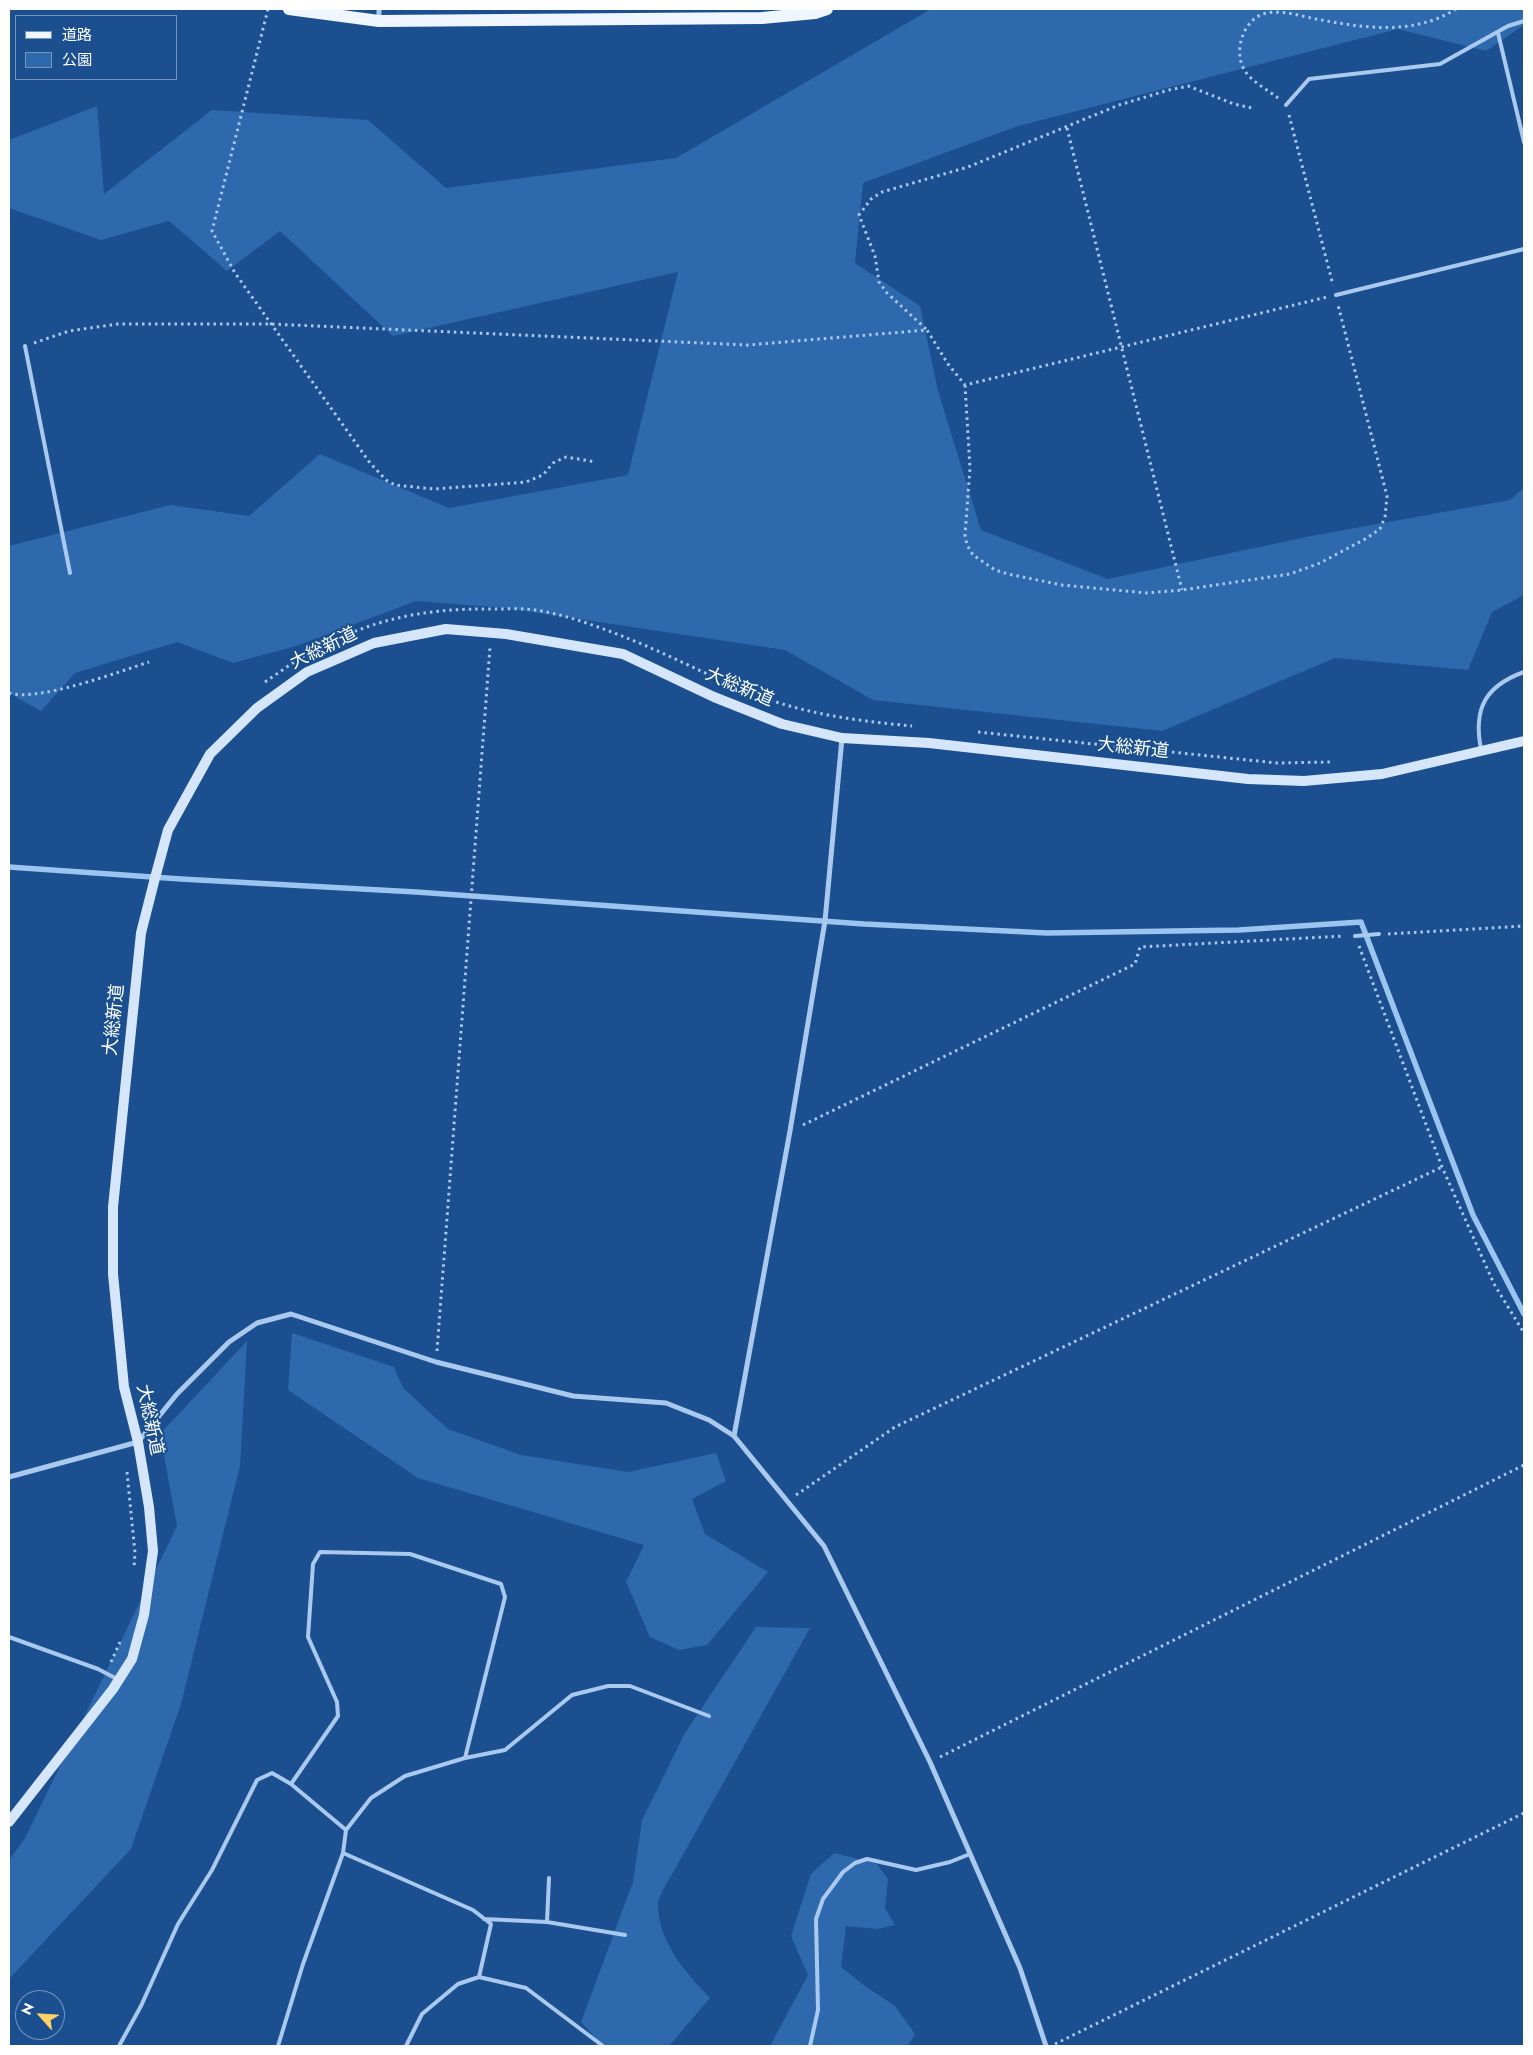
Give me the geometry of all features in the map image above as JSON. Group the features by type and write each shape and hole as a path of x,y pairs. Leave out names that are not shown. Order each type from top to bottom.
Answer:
{"main road":[{"path":"289,9 379,15 762,18 814,13 827,9"}],"street":[{"name":"大総新道","path":"9,1822 119,1680 132,1659 144,1615 153,1551 149,1507 138,1442 124,1387 113,1274 114,1207 141,933 168,830 210,754 257,708 307,672 374,643 446,629 491,633 623,654 714,697 782,724 842,738 929,743 1248,779 1304,781 1382,774 1481,752 1524,740"},
{"path":"734,1436 790,1131 825,921 842,738"},
{"path":"9,1477 138,1442 177,1394 229,1342 257,1323 291,1314 436,1362 573,1396 666,1404 709,1420 734,1436 824,1546 930,1762 1020,1968 1046,2046"}],"lane":[{"path":"1286,105 1309,79 1440,64 1508,26 1524,21"},
{"path":"1498,33 1524,142"},
{"path":"1336,296 1524,249"},
{"path":"25,346 70,573"},
{"path":"1481,752 1478,737 1480,714 1486,696 1515,675 1524,672"},
{"path":"1356,936 1379,934"},
{"path":"291,1784 338,1716 337,1702 308,1637 313,1564 320,1552 410,1554 501,1584 504,1597 465,1758"},
{"path":"9,1637 119,1680"},
{"path":"278,2046 303,1964 343,1853 346,1830 371,1798 405,1776 465,1758 505,1750 572,1695 608,1686 630,1686 708,1716"},
{"path":"119,2046 141,2006 178,1924 212,1870 257,1780 272,1773 291,1784 346,1830"},
{"path":"343,1853 473,1910 491,1924 479,1977"},
{"path":"810,2046 818,2010 816,1919 823,1898 843,1872 855,1863 867,1858 916,1870 950,1862 970,1854"},
{"path":"547,1922 549,1878"},
{"path":"484,1919 547,1922 625,1935"},
{"path":"406,2046 422,2014 458,1984 479,1977 526,1988 562,2013 603,2046"}],"path":[{"path":"268,9 212,230 221,252 370,464 386,480 396,485 434,489 526,482 544,475 553,463 566,457 596,462"},
{"path":"1252,108 1234,104 1188,86 1119,106 968,167 882,192 864,206 859,215 876,256 879,282 887,293 927,330 948,364 966,385 970,468 965,535 967,545 973,555 995,570 1032,580 1147,593 1182,590 1290,574 1320,563 1368,538 1380,529 1387,496 1286,105 1245,71 1240,56 1241,40 1246,28 1256,16 1269,12 1347,25 1398,29 1440,19 1456,9"},
{"path":"1067,128 1182,590"},
{"path":"966,385 1336,296"},
{"path":"25,346 68,331 118,324 270,324 748,345 927,330"},
{"path":"436,1362 491,633"},
{"path":"9,693 17,696 65,689 149,662"},
{"path":"1379,934 1524,926"},
{"path":"790,1131 1135,964 1140,947 1356,936 1442,1167 1494,1284 1524,1333"},
{"path":"787,1501 895,1427 1442,1167"},
{"path":"124,1446 136,1554 134,1576"},
{"path":"930,1762 1524,1465"},
{"path":"106,1674 122,1636"},
{"path":"1050,2046 1524,1813"}],"green space":[{"path":"931,9 1524,9 1524,25 1486,51 1398,29 1018,126 863,183 855,263 920,306 938,391 981,530 1108,579 1311,536 1510,500 1524,488 1524,595 1492,612 1468,670 1335,658 1162,731 873,700 785,650 506,608 416,601 296,646 233,663 177,642 75,673 41,711 9,693 9,546 170,505 249,516 320,454 449,508 628,475 678,272 393,336 280,231 227,271 169,221 101,240 9,208 9,140 97,106 104,194 212,110 368,120 446,188 676,158"},
{"path":"292,1333 394,1367 403,1388 448,1429 521,1455 628,1472 716,1453 726,1481 692,1499 705,1534 768,1572 707,1645 679,1650 650,1637 626,1582 644,1545 418,1478 288,1390"},
{"path":"247,1341 240,1466 181,1704 131,1849 9,1979 9,1860 25,1838 177,1526 160,1434"},
{"path":"756,1627 810,1628 665,1886 658,1904 659,1918 668,1944 683,1967 710,1998 669,2046 603,2046 581,2022 633,1882 642,1820 685,1733"},
{"path":"834,1853 877,1864 888,1879 885,1908 895,1925 878,1929 846,1926 841,1967 895,2006 915,2034 908,2046 770,2046 808,1975 791,1936 811,1874"}],"waterway":[{"path":"9,867 416,892 864,924 1047,933 1239,930 1361,922 1473,1215 1524,1314"}]}
